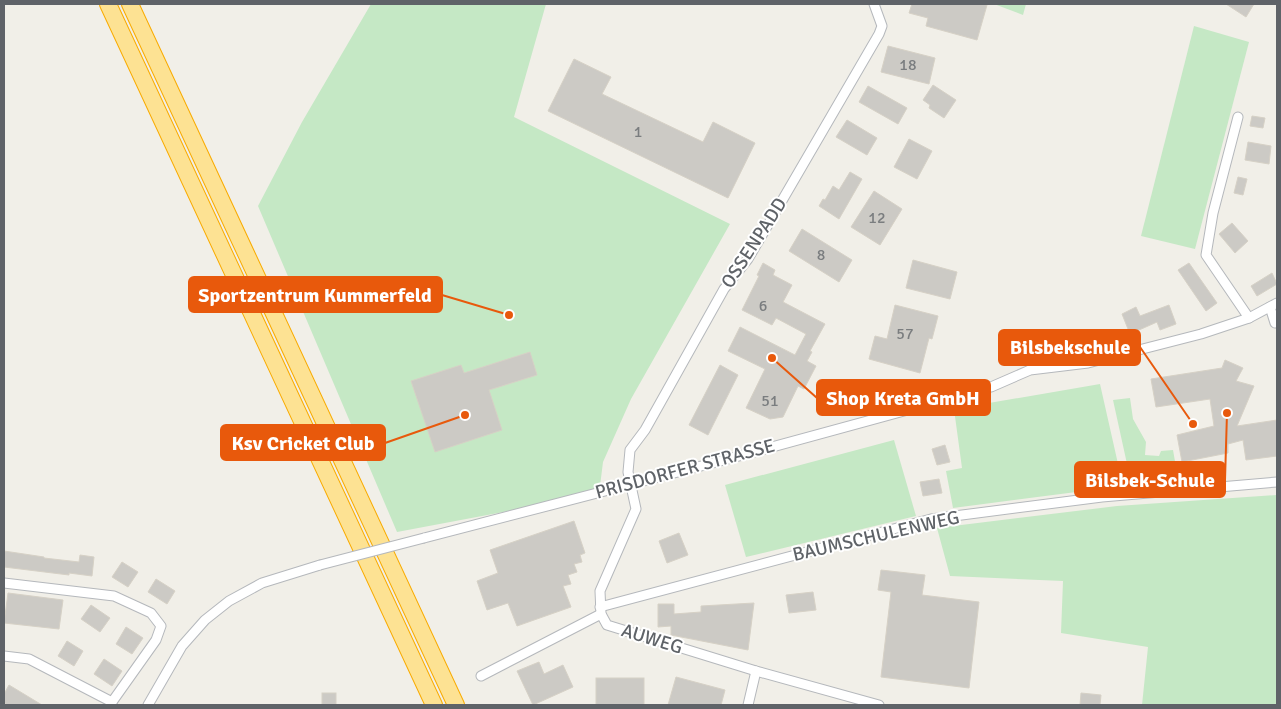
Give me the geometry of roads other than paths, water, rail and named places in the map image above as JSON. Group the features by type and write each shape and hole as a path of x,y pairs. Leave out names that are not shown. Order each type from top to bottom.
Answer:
{"highway":[{"path":"108,4 434,705"},
{"path":"130,4 456,705"}],"street":[{"name":"OSSENPADD","path":"631,484 628,472 630,450 645,430 724,289 748,259 879,34 882,26 874,4"},
{"path":"1238,117 1213,213 1206,255 1249,318"},
{"name":"PRISDORFER STRASSE","path":"148,705 182,646 205,620 229,601 262,583 320,565 728,459 956,397 991,387 1030,370 1088,363 1201,334 1249,318 1274,305 1275,323"},
{"name":"BAUMSCHULENWEG","path":"481,676 601,611 931,519 1102,497 1277,482"},
{"name":"AUWEG","path":"631,484 636,509 600,591 601,611 607,625 879,705"},
{"path":"4,583 114,596 151,614 161,626 156,640 112,704 29,659 4,656"},
{"path":"748,705 756,670"}],"place":[{"name":"Sportzentrum Kummerfeld","path":"509,315"},
{"name":"Shop Kreta GmbH","path":"772,358"},
{"name":"Bilsbek-Schule","path":"1227,413"},
{"name":"Ksv Cricket Club","path":"465,415"},
{"name":"Bilsbekschule","path":"1193,424"}]}
